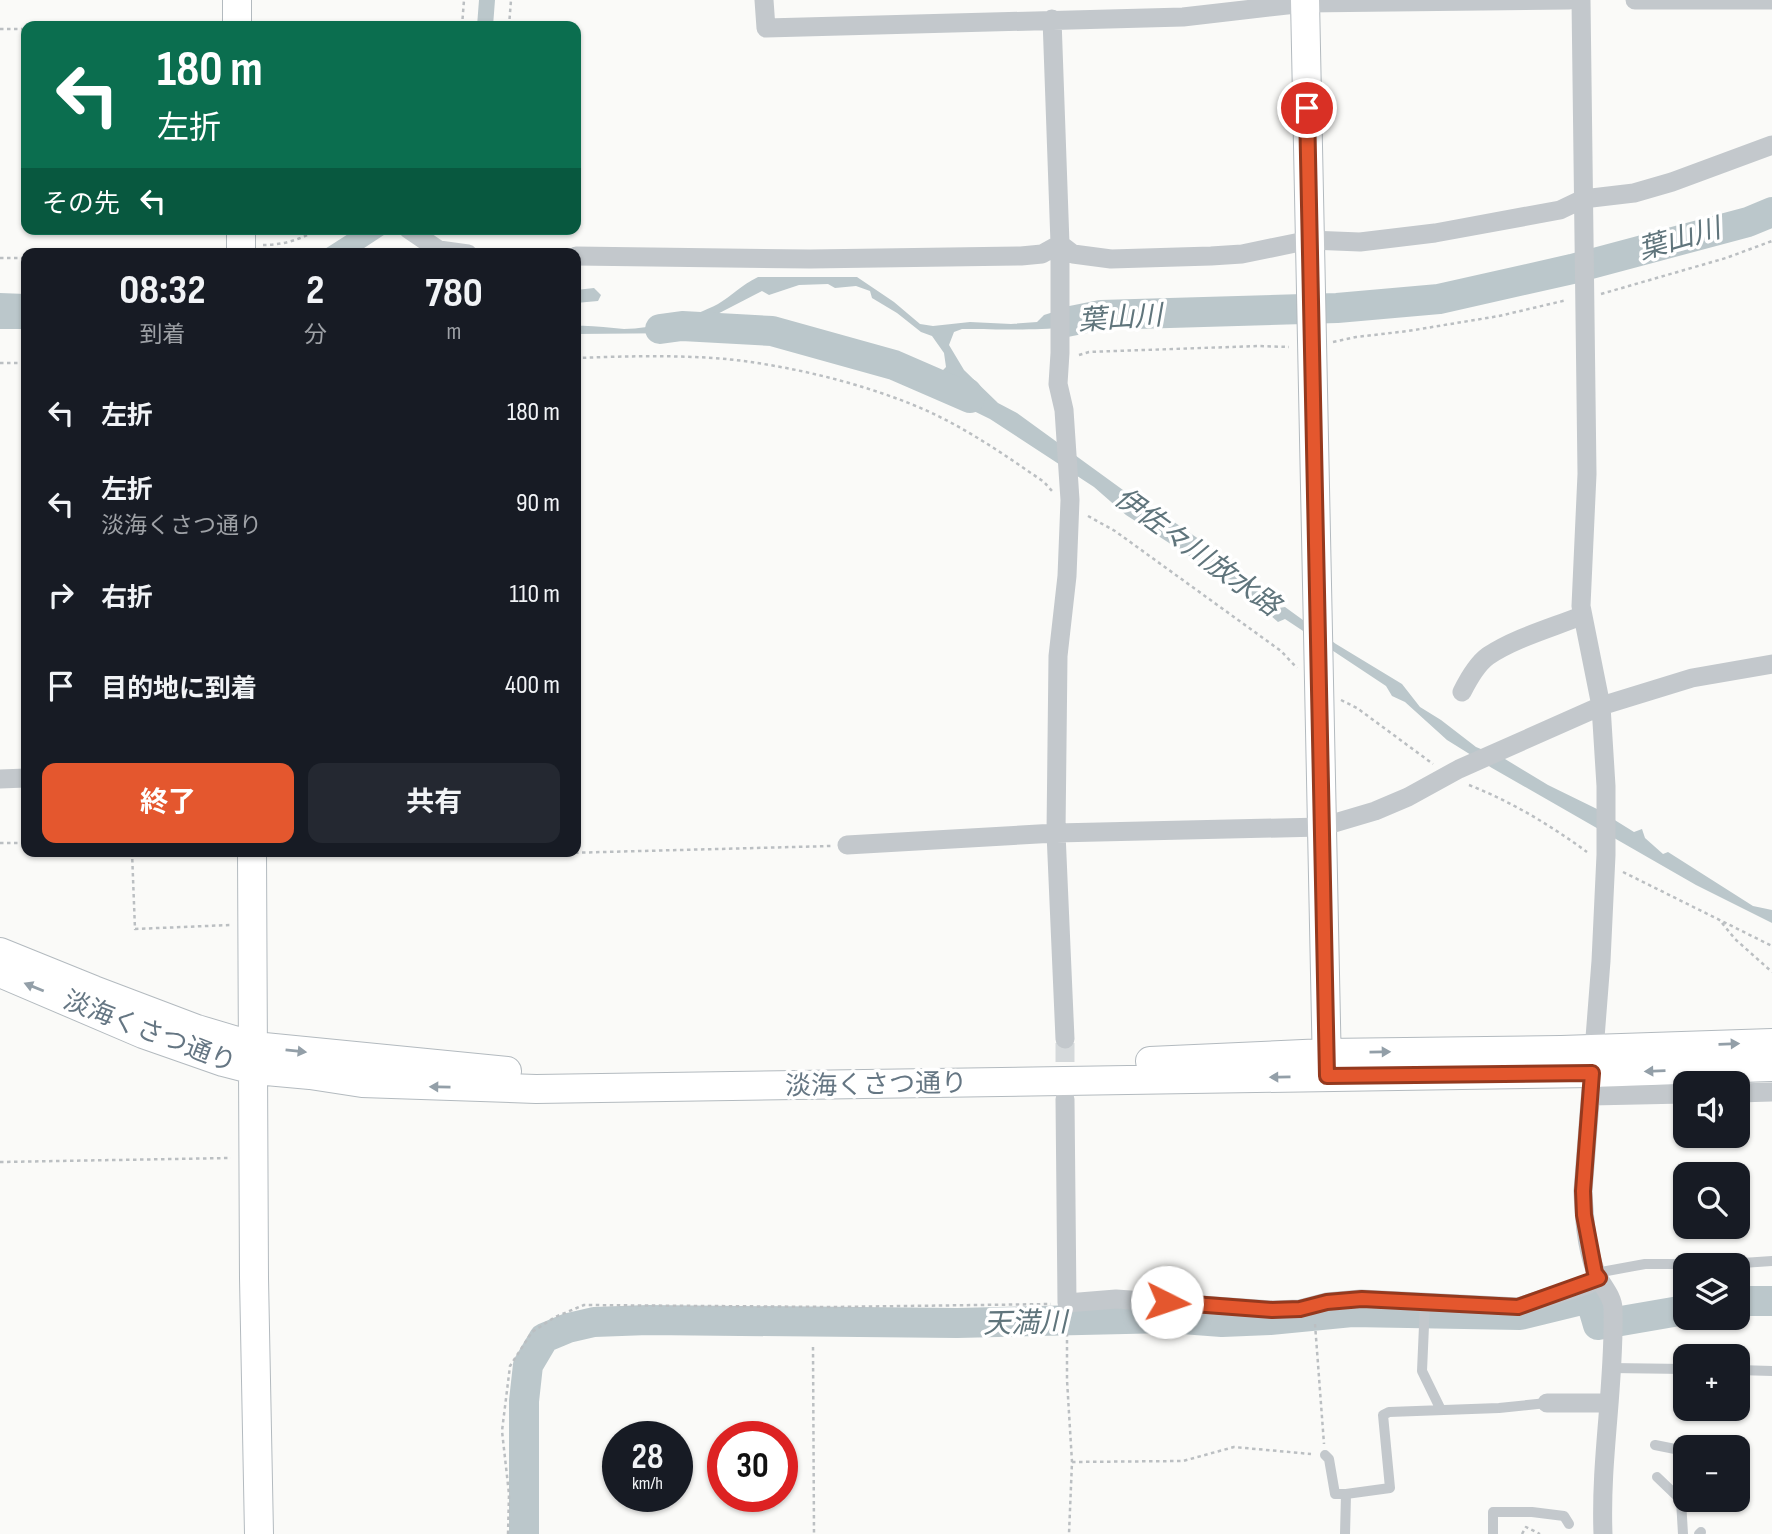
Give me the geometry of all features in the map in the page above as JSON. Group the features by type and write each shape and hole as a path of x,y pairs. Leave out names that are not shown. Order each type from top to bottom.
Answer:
{"street":[{"path":"237,0 237,21"},
{"path":"764,0 766,28 1184,17 1305,1 1569,0"},
{"path":"1581,0 1587,474 1581,616 1601,706 1606,786 1606,861 1601,961 1583,1191 1584,1215 1597,1275 1613,1304 1611,1368 1601,1489 1603,1534"},
{"path":"1635,0 1772,0"},
{"path":"1305,1 1326,1064"},
{"path":"1052,19 1060,244 1058,384 1064,417 1070,505 1067,576 1058,656 1056,833 1065,1039"},
{"path":"1060,244 1073,254 1111,259 1242,254 1310,240 1360,242 1435,233 1634,193 1772,145"},
{"path":"417,235 436,248"},
{"path":"581,256 810,259 1021,256 1042,254 1060,244"},
{"path":"1462,692 1486,657 1581,616"},
{"path":"846,845 1056,833 1321,827 1375,811 1529,737 1601,706 1692,678 1772,664"},
{"path":"0,779 21,778"},
{"path":"252,857 253,1158 259,1534"},
{"name":"淡海くさつ通り","path":"0,952 197,1028 254,1058"},
{"name":"淡海くさつ通り","path":"0,973 143,1034 223,1062 254,1058 494,1071 1070,1064 1326,1064 1592,1073 1772,1068"},
{"name":"淡海くさつ通り","path":"1592,1073 1772,1043"},
{"path":"1592,1073 1673,1091"},
{"path":"1750,1093 1772,1092"},
{"path":"1065,1099 1066,1303 1116,1299 1272,1310 1300,1309 1327,1302 1362,1299 1518,1307 1597,1275"},
{"path":"1547,1403 1608,1404"}],"lane":[{"path":"1597,1275 1645,1264 1772,1261"},
{"path":"1425,1303 1422,1371 1441,1410"},
{"path":"1611,1368 1673,1369"},
{"path":"1750,1370 1772,1371"},
{"path":"1325,1455 1329,1459 1335,1494 1390,1488 1383,1415 1389,1412 1499,1408 1547,1403"},
{"path":"1655,1446 1673,1449"},
{"path":"1657,1477 1673,1492"},
{"path":"1345,1534 1346,1494"},
{"path":"1493,1534 1493,1512 1532,1512 1564,1516 1569,1524"},
{"path":"1682,1512 1684,1534"}],"path":[{"path":"462,21 464,0"},
{"path":"509,21 511,0"},
{"path":"0,29 21,29"},
{"path":"241,243 280,245 304,235"},
{"path":"1060,356 1089,352 1257,346 1312,348 1356,337 1486,318 1641,284 1772,241"},
{"path":"0,258 21,258"},
{"path":"581,358 652,356 750,362 845,382 912,404 979,438 1044,482 1070,505 1115,531 1428,759 1438,769 1454,772 1606,861 1772,946"},
{"path":"0,363 21,363"},
{"path":"0,844 21,843"},
{"path":"581,852 846,845"},
{"path":"132,857 135,929 253,925"},
{"path":"1720,921 1735,939 1772,972"},
{"path":"0,1162 253,1158"},
{"path":"508,1534 509,1494 502,1431 510,1366 532,1332 575,1308 584,1305 832,1307 1066,1303 1072,1462 1069,1534"},
{"path":"1072,1462 1183,1461 1234,1447 1325,1455 1315,1324"},
{"path":"813,1347 814,1534"},
{"path":"1522,1534 1526,1527 1540,1534"}],"water":[{"path":"479,0 495,0 493,21 477,21"},
{"path":"347,235 384,235 364,248 326,248"},
{"name":"伊佐々川放水路","path":"758,277 857,277 920,324 933,326 970,322 1037,322 1044,315 1066,308 1093,313 1107,310 1100,319 1074,326 962,329 954,332 949,345 964,370 998,403 1017,413 1123,490 1225,557 1259,588 1273,609 1285,607 1336,644 1402,684 1420,707 1476,747 1505,759 1634,832 1642,829 1645,838 1663,854 1668,852 1753,906 1772,910 1772,923 1696,885 1447,740 1405,702 1392,696 1386,686 1285,619 1278,622 1240,589 1126,515 1094,487 990,419 937,393 941,372 946,367 944,353 932,336 921,332 872,298 870,291 856,286 835,288 828,284 799,285 769,295 762,291 702,322 689,333 581,334 581,326 624,329 659,325 685,318 718,304"},
{"path":"594,288 601,295 598,301 581,303 581,289"},
{"path":"0,293 21,294 21,329 0,329"}],"waterway":[{"name":"葉山川","path":"1066,322 1101,315 1337,308 1439,299 1572,269 1748,222 1772,212"},
{"name":"葉山川","path":"660,329 682,326 772,331 894,365 970,398 967,393"},
{"name":"天満川","path":"524,1534 524,1401 528,1365 544,1338 568,1328 594,1322 648,1320 957,1323 1169,1318 1222,1322 1352,1312 1520,1315 1590,1298 1598,1325 1673,1312"},
{"name":"天満川","path":"1750,1301 1772,1301"}],"tunnel":[{"path":"1065,1039 1065,1091"}],"route":[{"path":"1167,1302 1272,1310 1300,1309 1327,1302 1362,1299 1518,1307 1599,1278 1595,1273 1589,1243 1583,1191 1592,1073 1327,1076 1307,108"}]}
